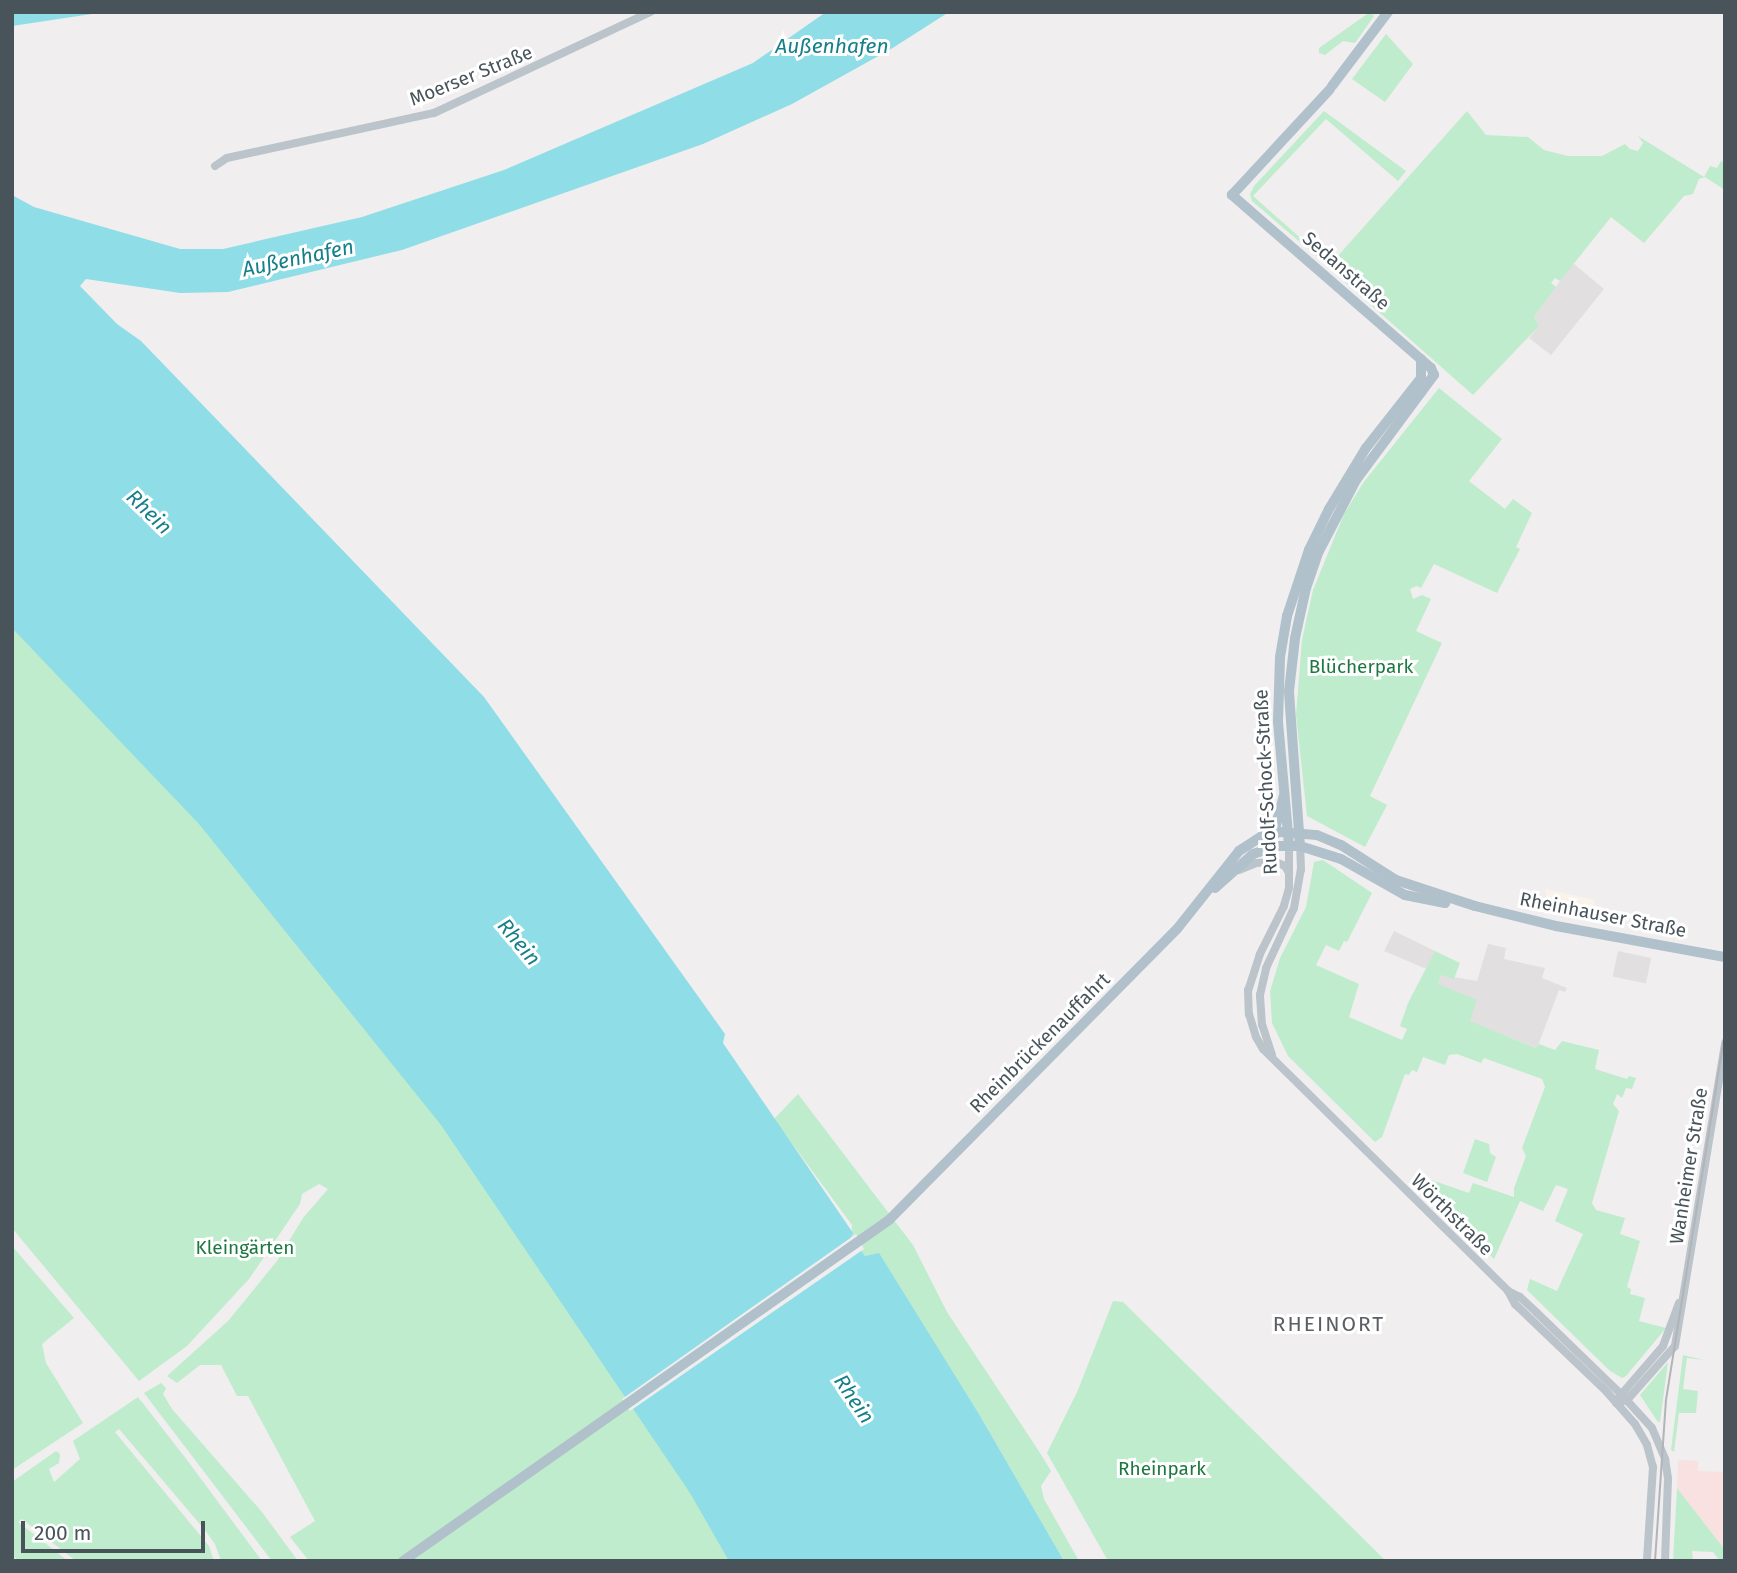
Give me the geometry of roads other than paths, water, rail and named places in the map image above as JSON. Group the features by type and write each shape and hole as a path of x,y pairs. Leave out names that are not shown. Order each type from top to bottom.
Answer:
{"main road":[{"name":"Sedanstraße","path":"1388,12 1334,85 1233,195 1421,359 1434,375"},
{"name":"Rudolf-Schock-Straße","path":"1294,832 1285,792 1278,721 1278,682 1281,650 1294,594 1309,550 1329,509 1366,448 1421,378 1421,359"},
{"name":"Rudolf-Schock-Straße","path":"1295,845 1289,691 1295,638 1306,588 1318,553 1356,480 1434,375"},
{"path":"1262,836 1276,825 1285,792"},
{"name":"Rheinbrückenauffahrt","path":"403,1561 858,1245 900,1211 1161,946 1203,899 1239,851 1262,836 1294,832"},
{"name":"Rheinhauser Straße","path":"1294,832 1334,842 1396,880 1475,906 1556,926 1725,957"},
{"name":"Rheinbrückenauffahrt","path":"1203,899 1252,854 1295,845"},
{"name":"Rheinhauser Straße","path":"1295,845 1341,859 1405,895 1475,906"}],"street":[{"name":"Moerser Straße","path":"215,166 227,158 434,113 651,12"},
{"name":"Rudolf-Schock-Straße","path":"1295,845 1284,906 1252,974 1248,995 1252,1028 1263,1049 1375,1159"},
{"name":"Rudolf-Schock-Straße","path":"1273,1058 1262,1025 1260,995 1266,968 1294,908 1301,870 1295,845"},
{"path":"1230,874 1268,862 1285,866 1290,875"},
{"name":"Wanheimer Straße","path":"1616,1403 1675,1346 1725,1043"},
{"name":"Wörthstraße","path":"1375,1159 1508,1292 1515,1304 1616,1403"},
{"name":"Wörthstraße","path":"1508,1292 1520,1297 1624,1396"},
{"name":"Wanheimer Straße","path":"1624,1396 1662,1346 1684,1294"},
{"path":"1624,1396 1652,1428 1665,1459 1669,1494 1664,1561"},
{"path":"1616,1403 1635,1424 1651,1456 1653,1490 1647,1561"}],"water":[{"path":"12,12 105,12 12,26"},
{"path":"826,12 949,12 891,49 792,104 703,144 402,250 228,292 180,293 86,279 80,286 117,324 141,341 484,697 725,1034 723,1043 853,1233 851,1237 865,1256 879,1253 979,1414 1064,1561 729,1561 690,1493 441,1125 199,824 12,628 12,195 34,207 180,249 223,249 362,217 504,170 753,63"}],"tram line":[{"path":"1655,1561 1666,1400 1725,1030"}],"district":[{"name":"RHEINORT","path":"1329,1324"}],"water label":[{"name":"Außenhafen","path":"832,46"},
{"name":"Außenhafen","path":"298,258"},
{"name":"Rhein","path":"149,512"},
{"name":"Rhein","path":"519,942"},
{"name":"Rhein","path":"854,1399"}],"park label":[{"name":"Blücherpark","path":"1361,667"},
{"name":"Kleingärten","path":"245,1248"},
{"name":"Rheinpark","path":"1162,1469"}]}
